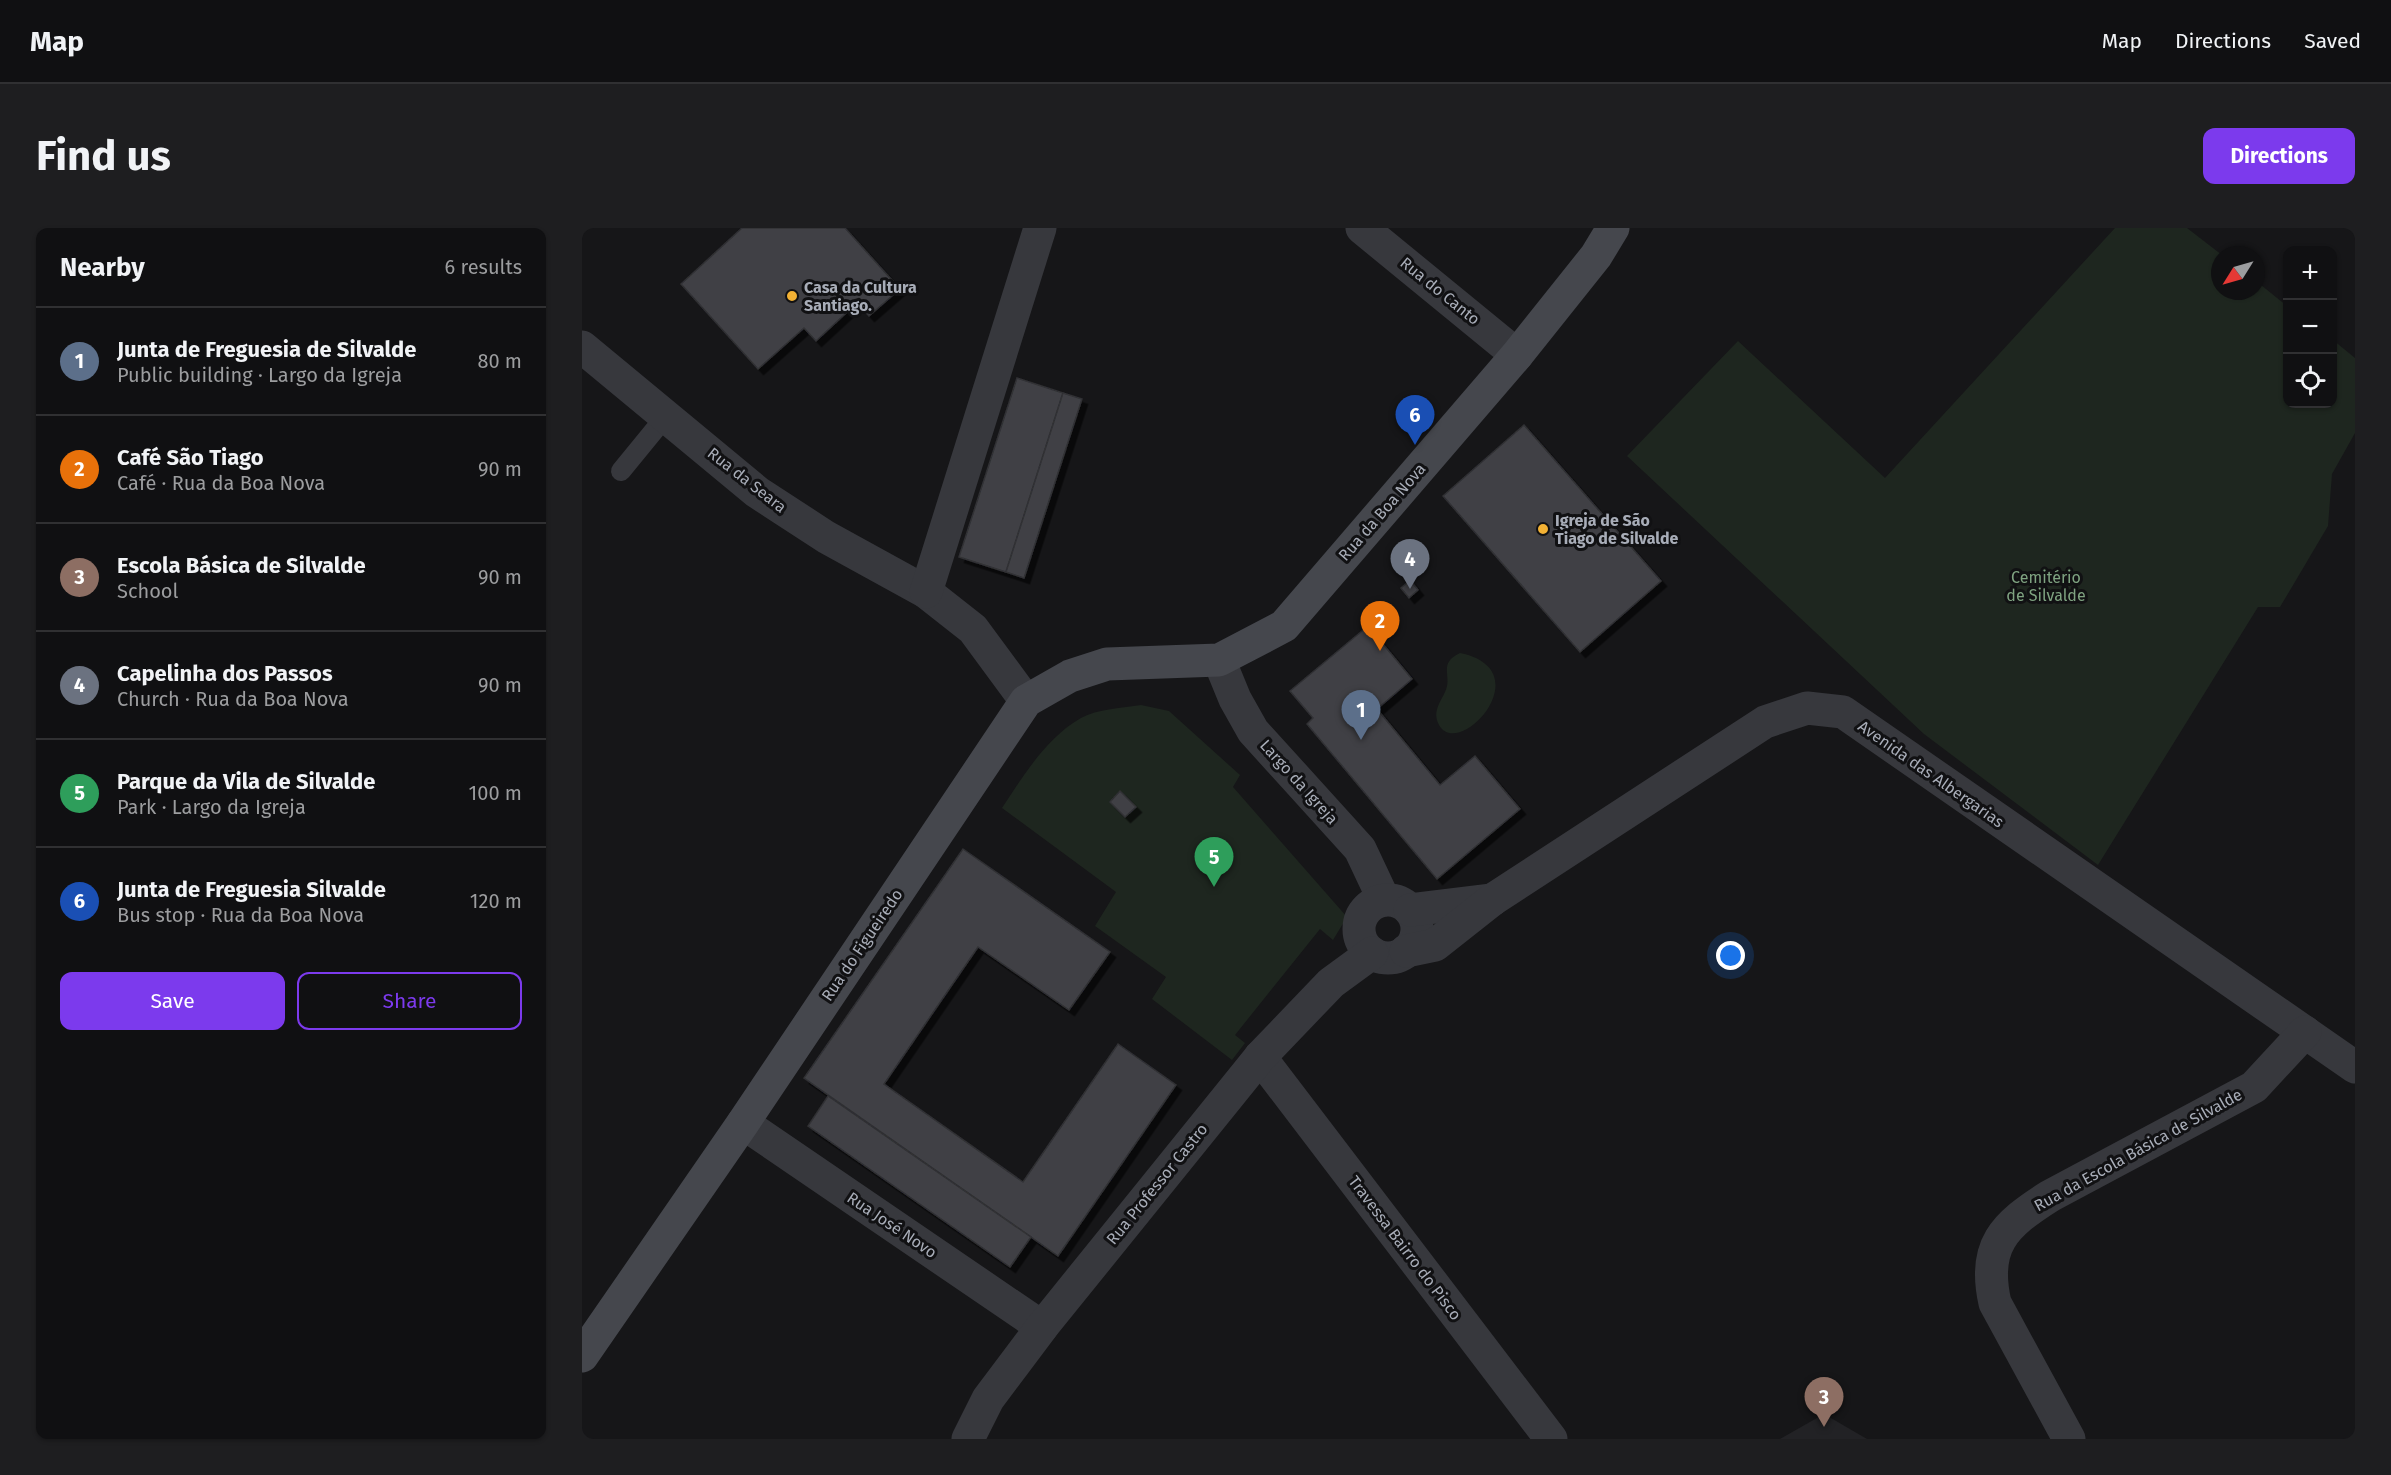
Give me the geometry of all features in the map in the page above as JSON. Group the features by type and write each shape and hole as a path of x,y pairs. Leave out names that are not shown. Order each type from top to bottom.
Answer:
{"main road":[{"name":"Rua da Boa Nova","path":"1219,660 1284,626 1517,355 1596,256 1613,228"},
{"name":"Rua do Figueiredo","path":"582,1356 743,1123 1026,701 1070,676 1107,664 1219,660"}],"street":[{"path":"926,592 1040,228"},
{"name":"Rua do Canto","path":"1362,228 1517,355"},
{"name":"Rua da Seara","path":"582,347 757,492 826,537 926,592 973,629 1026,701"},
{"name":"Largo da Igreja","path":"1219,660 1235,699 1252,731 1360,849 1397,905 1414,917 1416,935 1406,951"},
{"name":"Avenida das Albergarias","path":"1406,951 1435,945 1492,900 1766,722 1807,708 1843,712 2355,1067"},
{"name":"Avenida das Albergarias","path":"1397,905 1492,900"},
{"path":"1397,905 1374,903 1360,918 1360,937 1372,953 1390,957 1406,951"},
{"name":"Rua Professor Castro","path":"968,1439 988,1399 1042,1327 1260,1057 1331,983 1372,953"},
{"name":"Rua da Escola Básica de Silvalde","path":"2069,1439 1995,1303 1990,1281 1991,1261 2002,1237 2018,1217 2050,1196 2254,1087 2305,1032"},
{"name":"Travessa Bairro do Pisco","path":"1260,1057 1551,1439"},
{"name":"Rua José Novo","path":"743,1123 1042,1327"}],"lane":[{"path":"621,471 666,416"}],"shaded area":[{"path":"1824,1414 1867,1439 1780,1439"}],"green space":[{"name":"Cemitério de Silvalde","path":"2115,228 2187,228 2211,247 2211,300 2265,300 2265,288 2283,303 2283,408 2337,408 2337,343 2355,358 2355,433 2332,474 2328,526 2280,607 2258,607 2098,865 1924,734 1627,456 1738,341 1885,478"},
{"path":"1460,653 1483,662 1494,676 1495,693 1488,709 1476,723 1462,731 1449,733 1439,725 1436,716 1447,686 1447,666 1453,657"},
{"path":"1141,705 1169,711 1240,775 1233,787 1347,917 1333,940 1320,929 1235,1035 1245,1043 1232,1060 1152,999 1166,977 1095,926 1116,892 1002,808 1037,758 1068,726 1095,713"}],"building":[{"name":"Casa da Cultura Santiago.","path":"742,228 845,228 900,289 869,316 857,303 816,341 804,328 758,369 681,284"},
{"path":"1017,378 1063,393 1006,572 959,557"},
{"path":"1063,393 1082,399 1024,578 1006,572"},
{"name":"Igreja de São Tiago de Silvalde","path":"1524,425 1661,581 1580,652 1443,496"},
{"path":"1410,580 1418,590 1409,598 1401,588"},
{"path":"1368,626 1412,679 1377,709 1440,785 1475,756 1520,809 1437,879 1307,724 1313,718 1290,691"},
{"path":"1120,791 1136,807 1125,817 1110,802"},
{"path":"963,849 1110,952 1069,1010 978,947 884,1084 1023,1182 1118,1044 1176,1085 1058,1256 804,1078"},
{"path":"828,1096 1031,1237 1010,1267 808,1126"}],"place":[{"name":"Casa da Cultura Santiago.","path":"792,296"},
{"name":"Junta de Freguesia Silvalde","path":"1415,445"},
{"name":"Igreja de São Tiago de Silvalde","path":"1543,529"},
{"name":"Capelinha dos Passos","path":"1410,589"},
{"name":"Café São Tiago","path":"1380,651"},
{"name":"Junta de Freguesia de Silvalde","path":"1361,740"},
{"name":"Parque da Vila de Silvalde","path":"1214,887"},
{"name":"Escola Básica de Silvalde","path":"1824,1427"}]}
